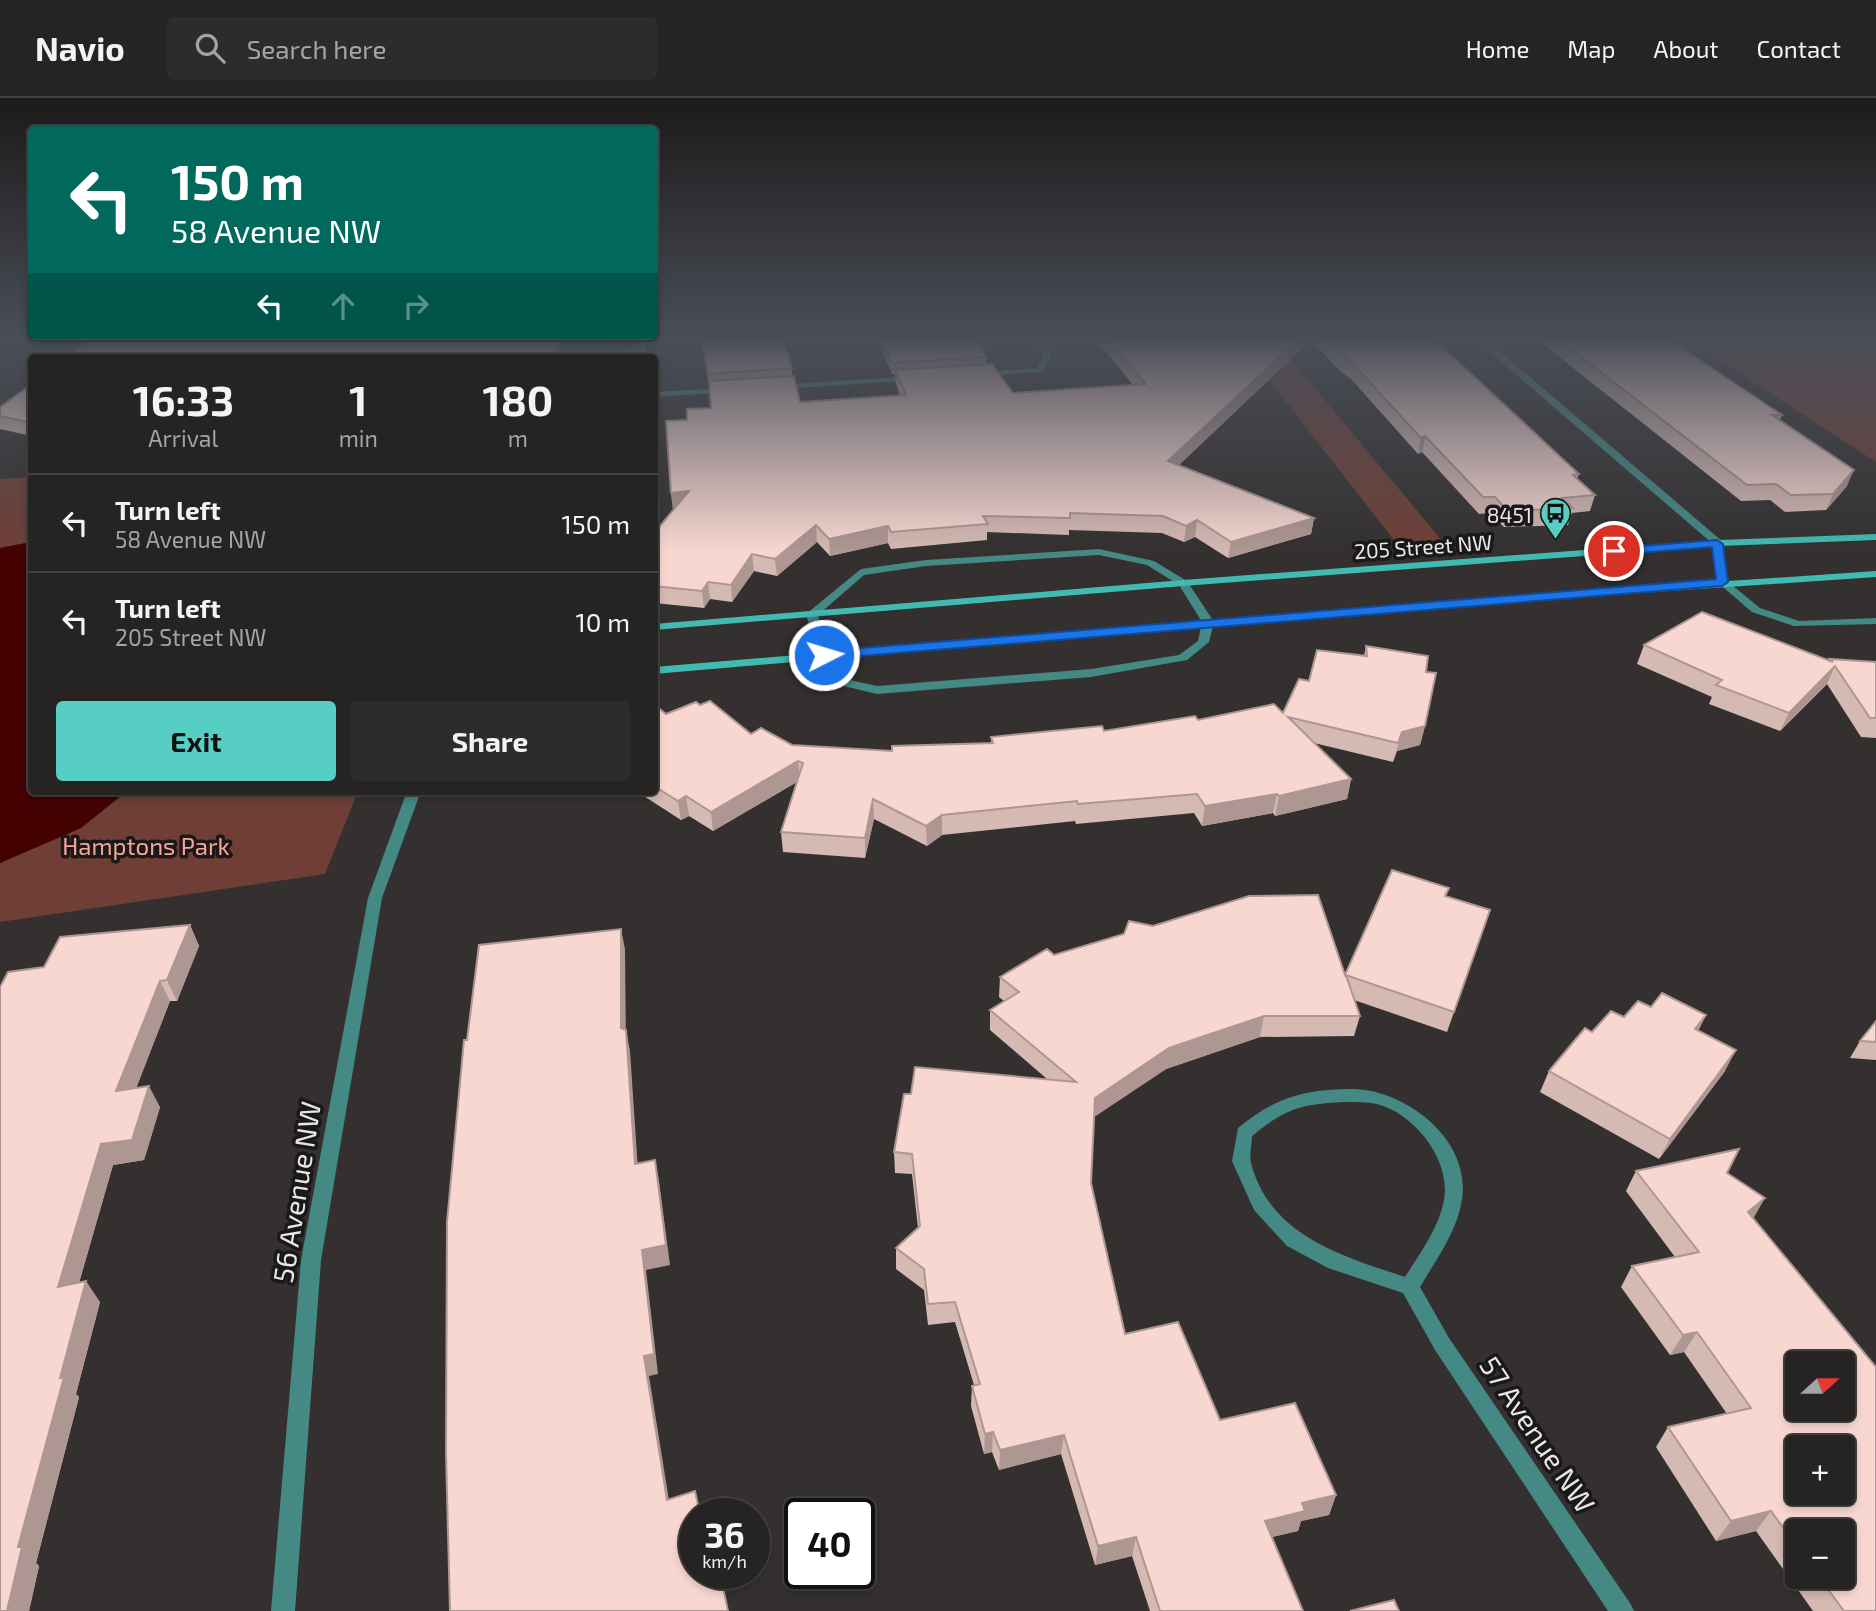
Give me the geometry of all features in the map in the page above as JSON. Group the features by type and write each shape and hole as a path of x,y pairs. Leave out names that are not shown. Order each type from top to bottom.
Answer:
{"street":[{"path":"1563,411 1717,544 1722,582 1756,610 1798,624 1876,621"},
{"name":"205 Street NW","path":"658,627 1183,583 1717,544 1876,537"},
{"path":"1099,552 1150,563 1183,583 1208,622 1203,642 1183,658 1091,673 877,690 831,679 812,614 861,572 926,563 1099,552"},
{"path":"658,671 1208,622 1722,582 1876,574"},
{"name":"56 Avenue NW","path":"283,1611 311,1260 374,898 413,795"},
{"path":"1347,1097 1383,1100 1424,1126 1443,1148 1454,1190 1443,1230 1410,1287 1335,1262 1294,1240 1260,1205 1241,1161 1244,1133 1270,1111 1303,1099 1347,1097"},
{"name":"57 Avenue NW","path":"1410,1287 1441,1344 1622,1611"}],"green space":[{"path":"1293,411 1334,411 1449,549 1404,553"},
{"path":"1797,411 1876,411 1876,462"},
{"path":"28,477 28,543 0,548 0,479"},
{"name":"Hamptons Park","path":"122,795 356,795 325,874 0,922 0,863 81,828"}],"shaded area":[{"path":"28,543 28,795 122,795 81,828 0,863 0,548"}],"building":[{"path":"0,411 28,411 28,422 0,416"},
{"path":"687,411 1222,411 1168,461 1314,518 1231,542 1197,520 1186,526 1163,516 1070,513 1070,518 983,516 988,524 891,532 888,526 829,539 816,525 775,559 752,554 731,585 708,582 702,591 658,586 658,528 689,491 671,493 666,421 687,420"},
{"path":"1396,411 1511,411 1579,474 1573,475 1595,495 1562,498 1573,508 1508,511 1495,497 1483,497 1425,436 1421,438"},
{"path":"1651,411 1775,411 1782,415 1772,415 1854,470 1833,494 1791,495 1776,484 1747,485"},
{"path":"1702,612 1833,662 1830,659 1876,662 1876,718 1870,718 1835,666 1789,713 1716,685 1722,680 1644,645"},
{"path":"1366,646 1428,656 1426,672 1436,673 1425,726 1402,732 1398,743 1288,717 1351,779 1279,796 1277,794 1205,806 1197,794 1078,804 1077,801 942,815 926,826 873,799 865,838 781,832 803,763 798,761 711,812 686,796 678,801 658,788 658,707 666,714 696,702 700,705 710,701 751,734 761,728 792,745 892,751 892,746 993,743 991,737 1102,726 1104,731 1195,716 1198,720 1274,704 1283,713 1299,679 1309,681 1317,650 1367,656"},
{"path":"1392,870 1449,888 1445,896 1490,910 1454,1012 1346,975 1360,1016 1264,1016 1169,1048 1095,1098 1091,1183 1125,1334 1178,1322 1220,1420 1295,1403 1336,1495 1302,1503 1305,1511 1265,1521 1303,1611 1160,1611 1136,1537 1098,1546 1064,1435 1000,1450 993,1432 985,1434 972,1386 980,1384 955,1302 928,1304 924,1269 896,1248 920,1226 912,1154 894,1152 904,1094 911,1094 915,1067 1076,1082 990,1010 1019,992 1000,977 1047,949 1054,955 1124,934 1129,921 1153,926 1249,896 1318,895 1345,975"},
{"path":"190,925 167,980 160,981 116,1091 149,1086 132,1140 101,1144 58,1287 86,1281 60,1378 64,1377 18,1547 22,1547 7,1611 0,1611 0,987 8,972 44,967 60,937"},
{"path":"621,929 621,1028 626,1030 635,1164 655,1160 666,1245 642,1250 654,1354 644,1356 667,1500 695,1491 697,1498 679,1498 679,1589 723,1589 728,1611 450,1611 446,1453 447,1222 464,1040 467,1040 479,945"},
{"path":"1662,993 1706,1015 1695,1029 1736,1050 1670,1139 1549,1071 1585,1028 1592,1032 1611,1011 1624,1017 1638,1001 1651,1007"},
{"path":"1876,1021 1876,1042 1860,1041"},
{"path":"1739,1149 1727,1173 1765,1198 1748,1212 1876,1367 1876,1611 1844,1611 1828,1589 1855,1589 1855,1519 1785,1519 1785,1530 1771,1511 1731,1521 1668,1427 1751,1408 1697,1332 1683,1335 1632,1266 1699,1252 1636,1171"},
{"path":"1394,1600 1399,1611 1350,1611"}],"place":[{"name":"8451","path":"1555,541"}],"route":[{"path":"824,655 1462,601 1722,582 1717,544 1614,551"}]}
